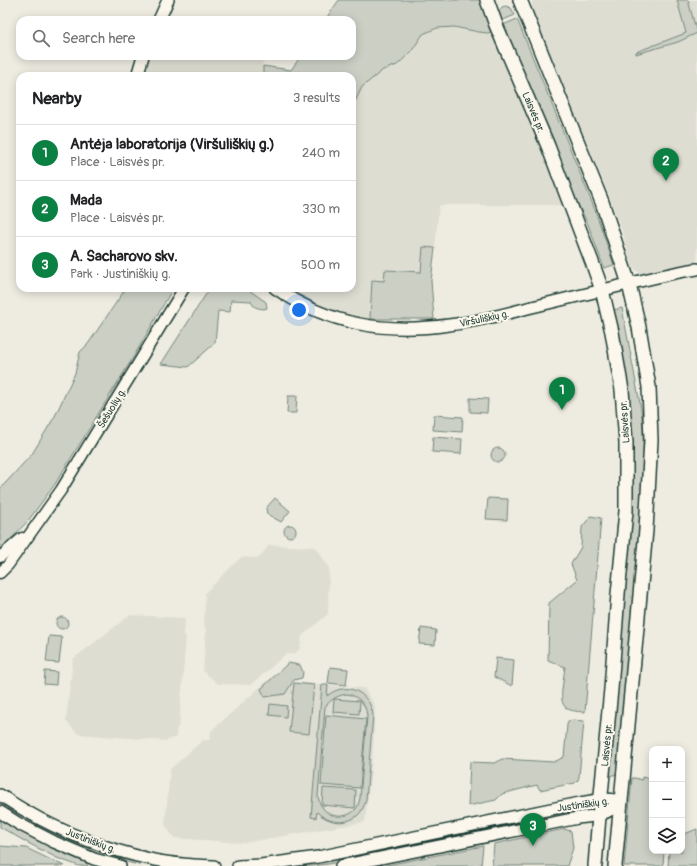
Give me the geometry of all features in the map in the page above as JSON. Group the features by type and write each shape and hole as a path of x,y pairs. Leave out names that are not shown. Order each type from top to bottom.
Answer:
{"main road":[{"path":"161,16 168,0"},
{"name":"Laisvės pr.","path":"488,0 499,32 548,146 602,290 612,332 622,390 626,443 626,511 595,866"},
{"name":"Laisvės pr.","path":"520,0 602,202 629,284 640,327 649,387 651,440 646,530 615,866"},
{"path":"138,72 142,60"},
{"name":"Viršuliškių g.","path":"282,292 298,302 328,316 365,325 406,329 450,325 490,317 697,269"},
{"name":"Justiniškių g.","path":"0,795 26,811 59,828 98,844 151,859 176,863 214,866"},
{"name":"Justiniškių g.","path":"238,866 261,865 318,857 580,803 610,799 621,802 615,808 599,816 578,818 341,866"},
{"name":"Justiniškių g.","path":"0,812 19,824 54,842 94,859 120,866"}],"street":[{"name":"Šešuolių g.","path":"0,573 8,565 61,490 182,292"},
{"name":"Šešuolių g.","path":"0,557 35,526"}],"shaded area":[{"path":"339,0 483,0 495,30 488,33 454,27 437,28 423,34 411,52 397,65 383,70 362,87 356,100 356,72 263,72 263,66 291,70 298,60 356,60 356,16 328,16"},
{"path":"533,0 697,0 697,263 648,273 639,273 632,266 623,234 607,190 532,12"},
{"path":"677,0 688,0 697,33 678,42 636,54 636,52 686,33"},
{"path":"506,6 511,8 515,15 501,21 498,12 502,7"},
{"path":"517,19 595,210 614,265 604,268 588,224 572,193 503,25"},
{"path":"454,27 479,32 495,30 564,205 441,205 439,206 435,248 423,247 421,272 385,270 384,281 372,280 370,319 326,308 306,300 292,292 356,292 356,100 362,87 383,70 397,65 411,52 423,34 437,28"},
{"path":"148,60 262,60 263,66 263,72 144,72"},
{"path":"423,247 435,248 431,281 434,319 370,319 372,280 384,281 385,270 421,272"},
{"path":"123,292 171,292 134,356 55,484 28,521 0,550 0,489 32,454 55,416 75,373 80,352 88,344"},
{"path":"207,292 252,292 266,302 267,308 264,309 256,307 251,301 231,300 230,312 218,311 215,343 188,367 161,364"},
{"path":"622,308 641,409 643,428 644,498 618,774 608,776 629,535 613,310"},
{"path":"288,396 297,396 296,413 287,413"},
{"path":"470,398 488,399 487,413 470,412"},
{"path":"434,415 463,417 462,432 433,430"},
{"path":"433,437 462,439 461,454 432,452"},
{"path":"498,448 503,450 505,455 503,460 498,462 493,460 491,455 493,450"},
{"path":"275,498 290,511 281,522 267,514 266,508"},
{"path":"488,498 508,499 507,520 486,519"},
{"path":"591,516 601,518 585,712 569,710 566,708 562,701 565,667 548,660 549,603 577,580 571,564 581,547 582,527"},
{"path":"288,525 292,525 296,531 292,537 288,537 284,533 284,529"},
{"path":"269,545 316,547 329,568 328,614 302,636 300,649 294,654 286,654 251,685 218,684 203,671 206,630 204,624 205,593 241,557 259,558"},
{"path":"130,615 185,618 184,636 186,636 179,727 177,727 176,737 165,741 78,734 66,721 73,659"},
{"path":"60,617 64,617 68,623 64,629 60,629 56,625 56,621"},
{"path":"421,628 436,630 435,645 419,644"},
{"path":"49,636 62,637 59,663 46,662"},
{"path":"496,658 514,660 512,686 494,677"},
{"path":"288,663 300,665 303,672 302,678 294,680 285,694 265,697 261,689"},
{"path":"330,667 348,669 346,685 328,683"},
{"path":"45,671 57,672 56,685 44,684"},
{"path":"268,680 364,688 375,706 373,753 365,822 243,843 174,838 165,825 170,769 203,740 210,740 211,731"},
{"path":"294,683 314,685 309,734 289,732"},
{"path":"322,685 328,685 327,696 334,691 342,689 356,691 367,700 373,715 366,800 362,811 357,816 347,821 336,822 317,812 316,818 311,817","holes":["348,694 359,699 365,708 367,716 360,798 358,806 355,810 347,815 338,816 330,814 326,811 320,804 318,796 325,707 338,696"]},
{"path":"334,699 360,701 359,714 333,712"},
{"path":"270,704 287,706 286,717 269,715"},
{"path":"326,715 366,719 360,788 321,785"},
{"path":"568,721 584,721 579,777 575,783 540,790 537,785 502,794 496,800 468,806 470,762 494,763 502,759 554,762 564,757 567,725"},
{"path":"642,777 649,778 649,854 664,854 663,866 624,866 632,778 642,780"},
{"path":"323,788 356,790 355,808 322,805"},
{"path":"0,802 23,817 74,842 100,852 139,862 140,865 97,854 72,844 35,826 0,806"},
{"path":"571,811 498,827 450,840 328,864 297,866 330,861"},
{"path":"0,820 48,846 86,863 88,866 79,866 57,858 28,843 0,827"},
{"path":"564,829 571,831 573,848 567,866 492,866 494,844"},
{"path":"697,829 697,866 668,866 669,854 685,854 685,834"},
{"path":"0,846 26,848 64,866 0,866"},
{"path":"483,846 481,866 382,866"}],"place":[{"name":"Mada","path":"666,181"},
{"name":"Antėja laboratorija (Viršuliškių g.)","path":"562,410"},
{"name":"A. Sacharovo skv.","path":"533,846"}]}
